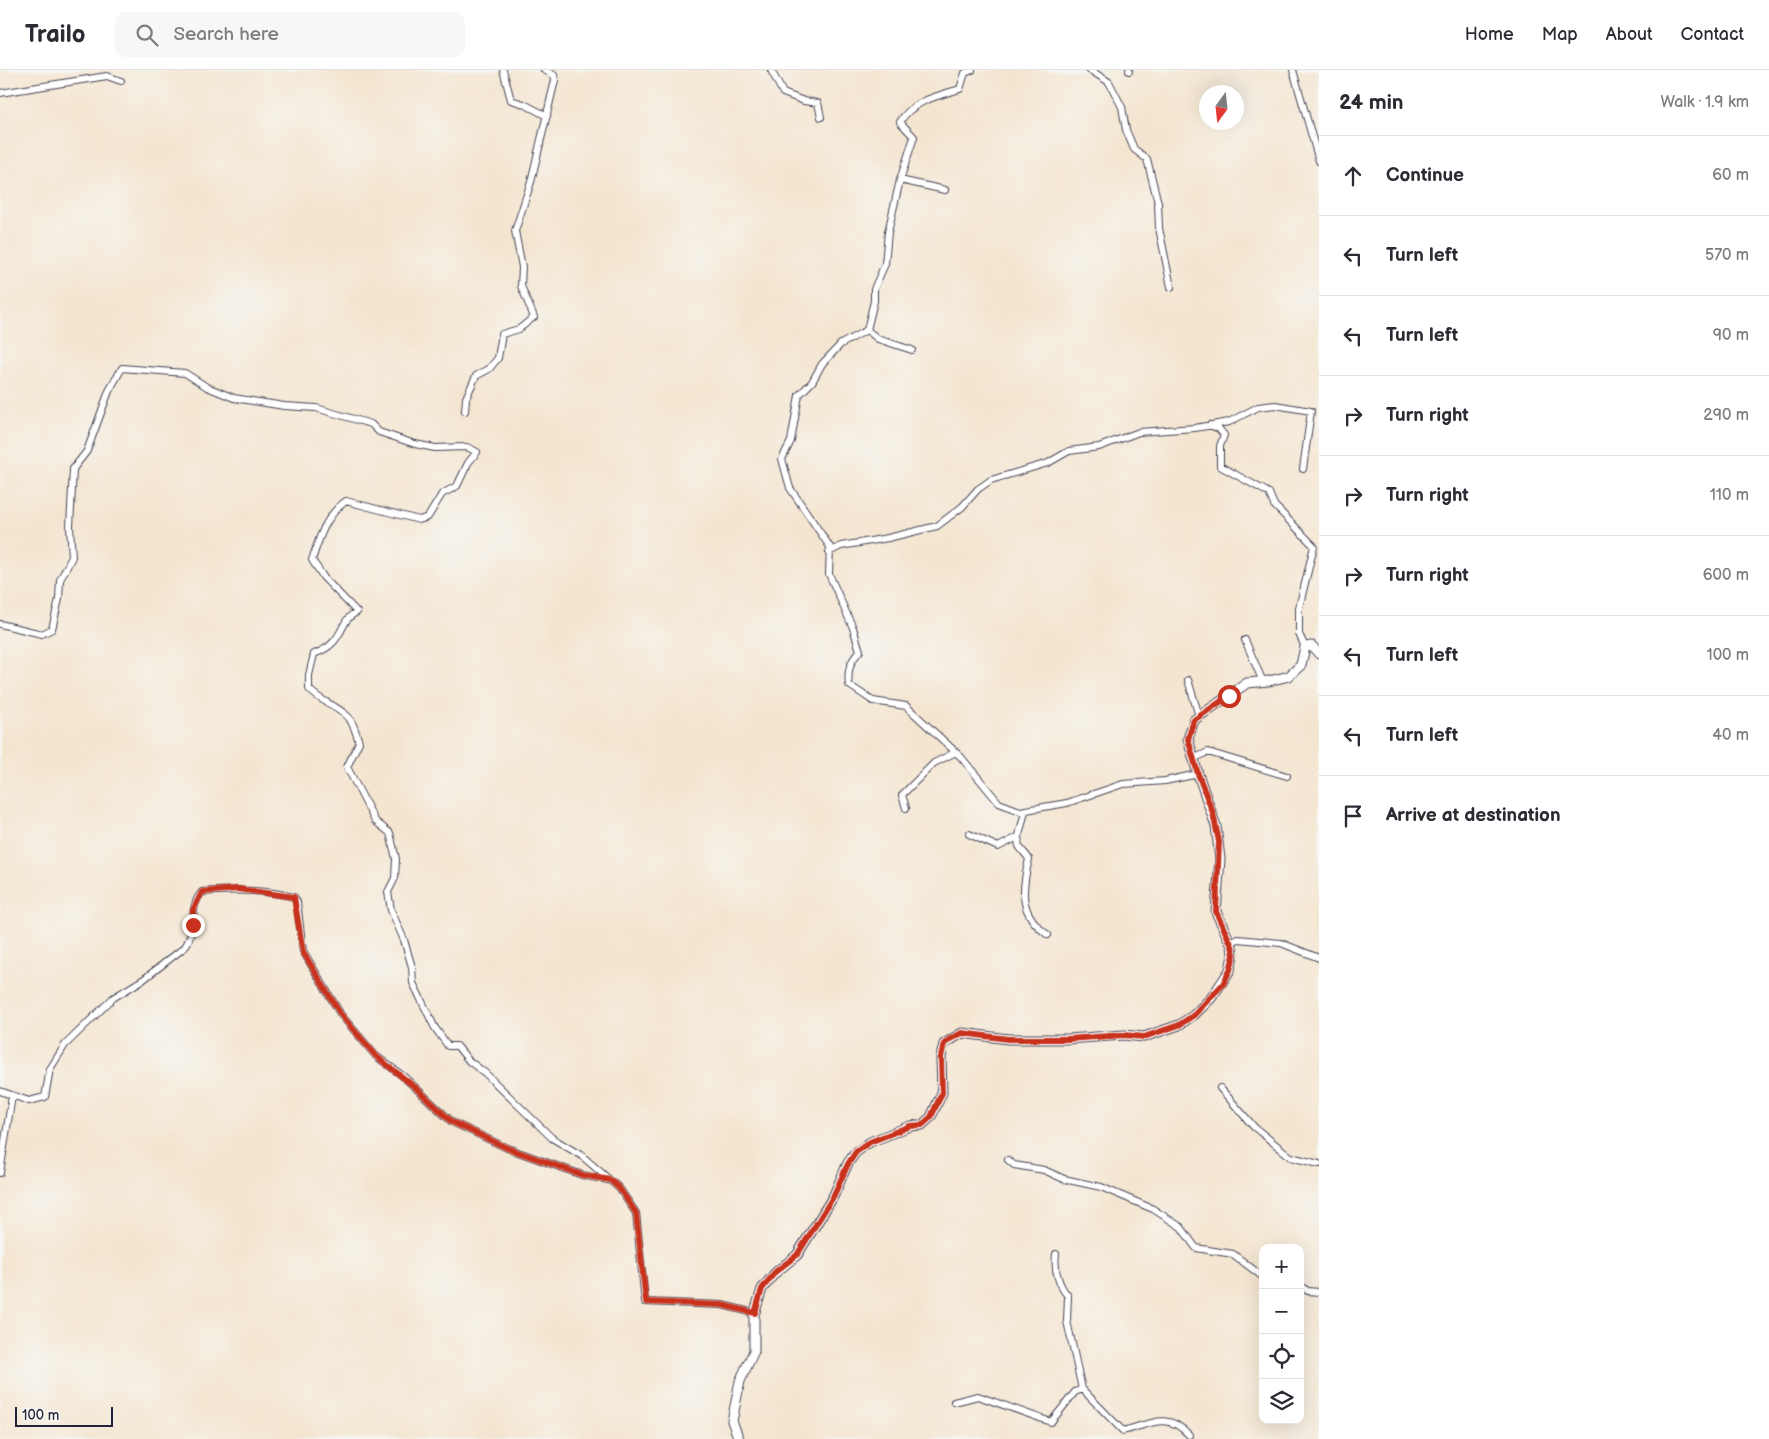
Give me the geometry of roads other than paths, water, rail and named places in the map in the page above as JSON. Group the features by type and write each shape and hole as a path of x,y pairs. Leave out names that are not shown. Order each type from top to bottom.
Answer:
{"street":[{"path":"503,70 510,100 524,104 547,116"},
{"path":"465,411 466,398 476,376 489,370 498,358 502,334 519,329 534,317 521,286 522,267 515,231 531,182 555,80 554,75 544,70"},
{"path":"771,70 783,93 804,101 818,103 822,117"},
{"path":"972,70 965,73 960,89 935,96 907,109 900,122 914,137 900,180 888,232 885,264 874,289 874,301 867,330 841,344 822,364 812,382 800,395 791,441 782,459 790,488 830,547 829,574 853,628 860,651 853,658 849,669 849,685 873,701 906,706 956,752 999,804 1020,811 1067,803 1123,784 1165,781 1198,774"},
{"path":"1090,70 1109,82 1122,107 1126,130 1134,149 1147,159 1158,203 1159,228 1171,287"},
{"path":"1293,70 1319,161"},
{"path":"0,93 107,76 121,81"},
{"path":"900,180 945,190"},
{"path":"867,330 878,340 912,350"},
{"path":"0,624 42,634 52,629 60,599 60,580 72,558 70,527 73,469 87,451 108,391 122,368 185,373 207,387 234,398 284,406 316,408 371,424 379,432 415,444 435,448 467,447 477,452 468,463 457,486 442,494 428,517 420,520 346,501 334,509 321,534 312,560 324,578 357,612 350,615 335,643 314,654 309,675 309,689 316,697 347,715 359,742 347,767 375,821 390,833 394,842 395,878 388,892 391,910 404,940 412,967 413,984 435,1028 448,1046 458,1046 469,1061 485,1073 552,1138 582,1156 619,1188 636,1213 646,1302 722,1305 755,1313"},
{"path":"829,552 841,546 888,538 937,526 962,507 978,489 991,480 1048,463 1069,451 1099,447 1139,432 1229,422 1258,407 1275,405 1311,411 1302,469"},
{"path":"739,1439 732,1421 740,1381 754,1351 755,1313 762,1289 775,1272 797,1255 833,1197 844,1170 856,1152 870,1142 910,1126 922,1125 931,1117 942,1093 941,1057 944,1044 962,1033 1008,1039 1068,1039 1124,1035 1144,1037 1179,1025 1194,1015 1212,997 1230,970 1234,955 1231,943 1216,912 1220,859 1216,826 1188,739 1194,720 1247,683 1263,682 1289,676 1300,665 1306,648 1299,634 1299,608 1314,546 1274,505 1269,493 1220,466 1220,446 1224,435 1219,429 1210,425"},
{"path":"1245,640 1263,682"},
{"path":"1306,648 1312,646 1319,654"},
{"path":"1188,680 1199,716"},
{"path":"906,808 902,795 934,763 956,752"},
{"path":"1193,759 1208,752 1287,776"},
{"path":"1025,810 1024,823 1018,836 1019,846 1029,859 1023,884 1027,913 1035,925 1048,935"},
{"path":"969,834 998,847 1018,836"},
{"path":"0,1091 29,1100 45,1096 50,1069 65,1045 114,998 144,979 190,940 193,910 202,892 238,889 278,894 294,897 303,952 341,1015 367,1048 416,1088 445,1118 507,1148 582,1175 610,1180"},
{"path":"1231,943 1238,939 1281,943 1319,958"},
{"path":"1220,1088 1254,1127 1291,1157 1319,1164"},
{"path":"0,1173 12,1096"},
{"path":"1008,1160 1014,1165 1044,1170 1064,1180 1101,1187 1153,1209 1181,1227 1196,1248 1233,1254 1259,1275"},
{"path":"1056,1254 1054,1264 1062,1289 1068,1296 1067,1321 1082,1389 1123,1431"},
{"path":"1304,1288 1308,1291 1319,1292"},
{"path":"954,1402 978,1396 1051,1422 1075,1392 1082,1389"},
{"path":"1123,1431 1160,1420 1180,1425 1189,1435"},
{"path":"1121,1439 1123,1431"}]}
